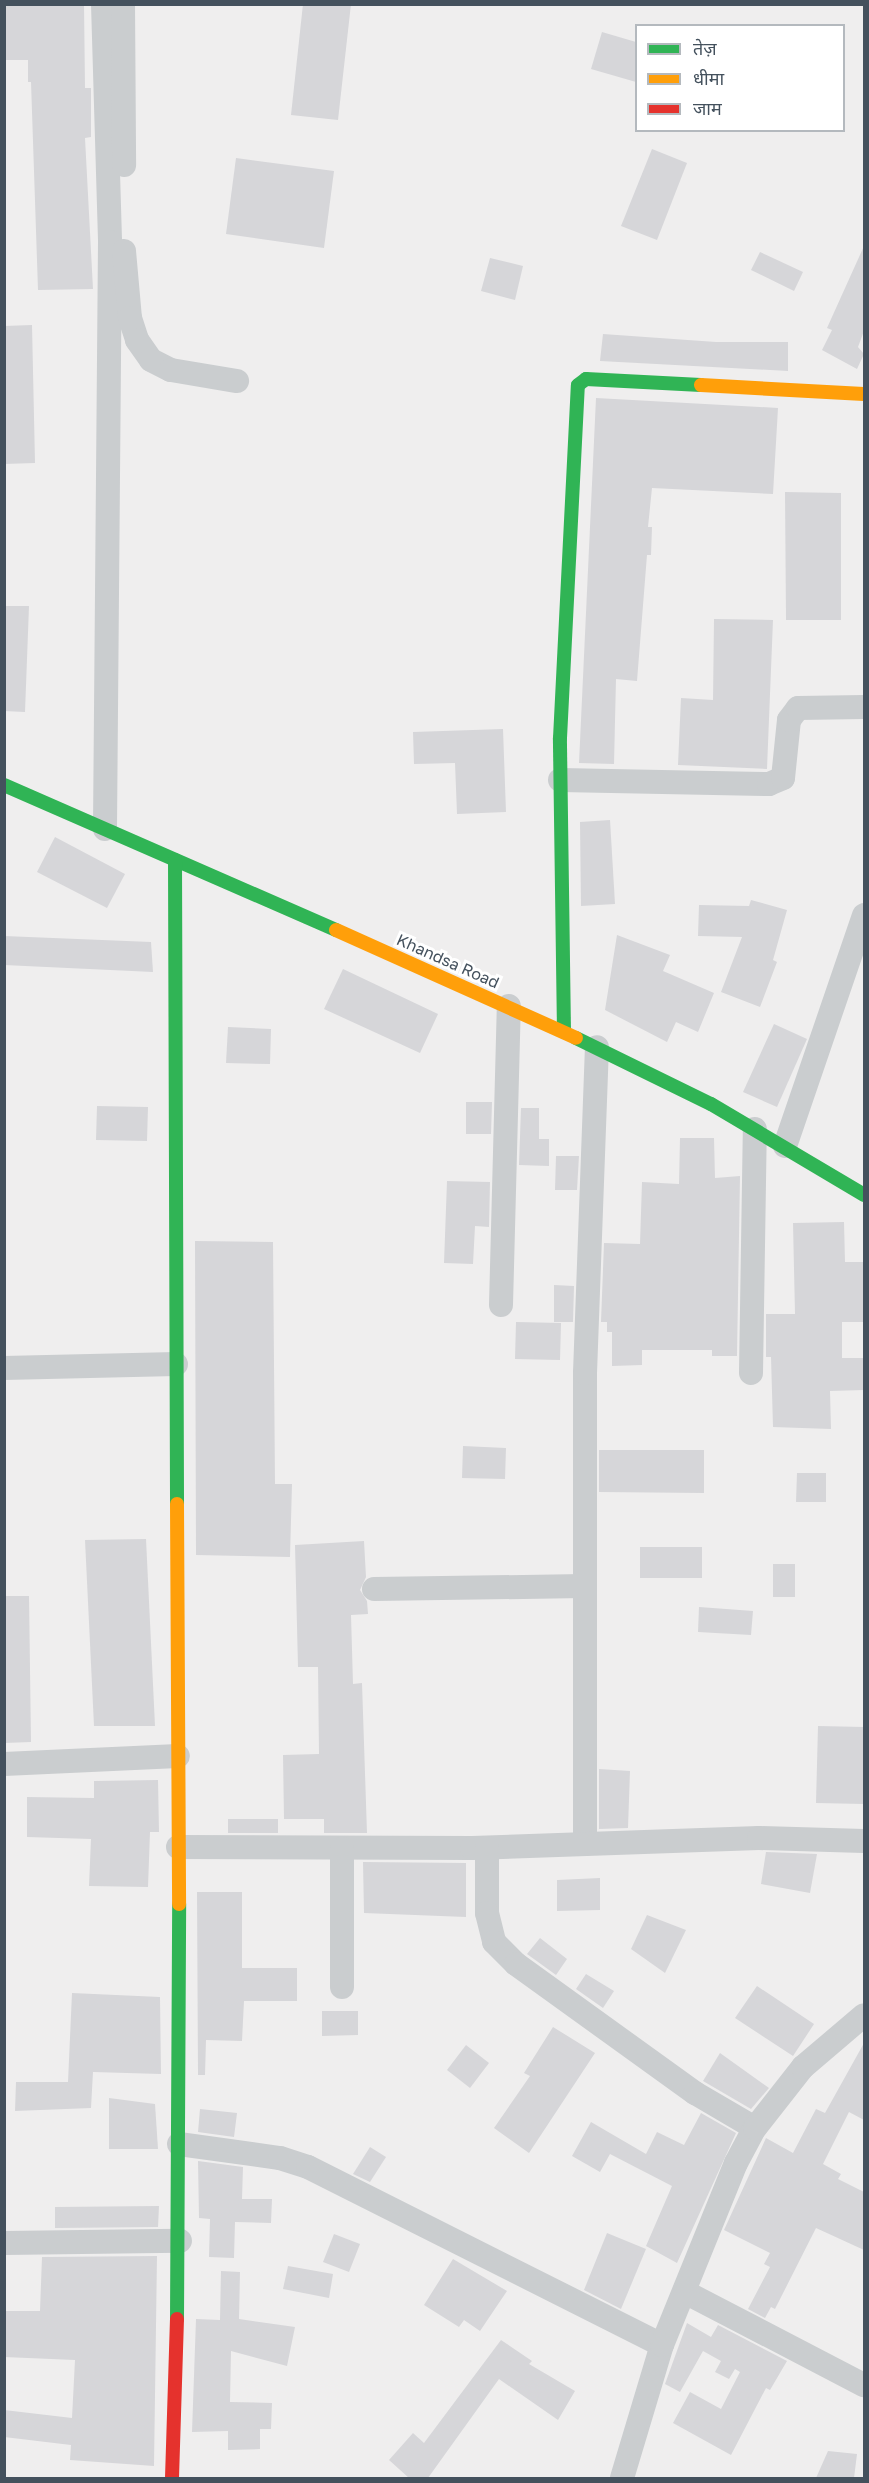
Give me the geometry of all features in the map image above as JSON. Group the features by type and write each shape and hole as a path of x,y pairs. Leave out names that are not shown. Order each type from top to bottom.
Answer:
{"street":[{"path":"103,4 110,242 105,829"},
{"path":"123,4 124,265 130,318 137,340 151,360 171,370 237,381"},
{"path":"564,1032 560,780 580,381 864,394"},
{"path":"560,780 769,784 783,778 789,720 798,708 864,707"},
{"name":"Khandsa Road","path":"4,785 509,1006 597,1047 755,1129 864,1195"},
{"path":"172,2478 180,2241 175,860"},
{"path":"785,1146 864,915"},
{"path":"501,1305 509,1006"},
{"path":"585,1844 585,1372 597,1047"},
{"path":"752,1373 755,1129"},
{"path":"4,1368 177,1364"},
{"path":"374,1589 584,1586"},
{"path":"4,1764 178,1756"},
{"path":"178,1847 342,1850 487,1848 759,1838 864,1841"},
{"path":"487,1848 487,1913 494,1942 516,1964 686,2087 755,2128"},
{"path":"342,1850 342,1987"},
{"path":"622,2478 662,2345 736,2163 755,2128 803,2067 864,2015"},
{"path":"179,2144 280,2158 327,2175 662,2345"},
{"path":"4,2243 180,2241"},
{"path":"685,2292 864,2385"}],"building":[{"path":"4,4 84,4 85,88 91,88 91,137 85,138 93,289 38,290 31,82 28,82 28,60 4,60"},
{"path":"303,4 351,4 338,120 291,115"},
{"path":"602,32 635,42 635,82 591,69"},
{"path":"652,149 687,163 657,240 621,226"},
{"path":"236,158 334,171 324,248 226,234"},
{"path":"864,246 864,331 858,347 864,354 857,369 822,350 832,330 827,328"},
{"path":"760,252 803,272 794,291 751,270"},
{"path":"490,258 523,266 515,300 481,291"},
{"path":"32,325 35,463 4,464 4,326"},
{"path":"603,334 716,342 788,342 788,371 600,361"},
{"path":"596,398 778,408 773,494 652,488 648,527 652,527 651,555 647,555 637,681 616,679 614,764 579,763"},
{"path":"785,492 841,493 841,620 786,620"},
{"path":"4,606 29,606 25,712 4,711"},
{"path":"714,619 773,620 767,769 678,765 681,698 713,700"},
{"path":"503,729 506,812 457,814 455,763 414,764 413,732"},
{"path":"610,820 615,904 581,906 580,822"},
{"path":"55,837 125,874 107,908 37,872"},
{"path":"751,900 787,910 773,960 777,962 760,1007 721,992 742,937 698,936 699,905 749,906"},
{"path":"617,935 670,955 663,971 714,993 698,1032 676,1022 667,1042 605,1010"},
{"path":"4,936 151,942 153,972 4,965"},
{"path":"343,969 438,1014 420,1053 324,1009"},
{"path":"774,1024 807,1039 777,1107 743,1092"},
{"path":"228,1027 271,1029 270,1064 226,1063"},
{"path":"466,1102 492,1102 491,1134 466,1134"},
{"path":"97,1106 148,1107 147,1141 96,1140"},
{"path":"521,1108 539,1108 539,1139 549,1139 549,1166 519,1165"},
{"path":"680,1138 714,1138 715,1178 740,1176 737,1356 712,1356 712,1350 642,1350 642,1365 612,1366 612,1332 607,1332 607,1322 601,1322 604,1243 640,1244 642,1182 679,1184"},
{"path":"556,1156 579,1156 577,1190 555,1190"},
{"path":"447,1181 490,1182 489,1227 475,1226 473,1264 444,1263"},
{"path":"844,1222 845,1262 864,1262 864,1322 842,1322 842,1358 864,1358 864,1390 830,1391 831,1429 773,1427 771,1357 766,1357 766,1314 795,1314 793,1223"},
{"path":"195,1241 273,1242 275,1484 292,1484 290,1557 196,1555"},
{"path":"554,1285 574,1286 573,1322 554,1322"},
{"path":"516,1322 561,1323 560,1360 515,1359"},
{"path":"463,1446 506,1448 505,1479 462,1478"},
{"path":"599,1450 704,1450 704,1493 599,1492"},
{"path":"797,1473 826,1473 826,1502 796,1502"},
{"path":"146,1539 155,1726 94,1726 85,1540"},
{"path":"364,1541 366,1577 360,1590 367,1601 368,1614 351,1615 353,1684 362,1683 367,1833 324,1833 324,1819 284,1819 283,1755 319,1754 318,1667 298,1667 295,1545"},
{"path":"640,1547 702,1547 702,1578 640,1578"},
{"path":"773,1564 795,1564 795,1597 773,1597"},
{"path":"4,1596 29,1596 31,1742 4,1743"},
{"path":"699,1607 753,1611 751,1635 698,1632"},
{"path":"818,1726 864,1727 864,1804 816,1803"},
{"path":"599,1769 630,1771 628,1828 599,1829"},
{"path":"158,1780 159,1832 150,1832 148,1887 89,1886 91,1839 27,1837 27,1797 94,1798 94,1781"},
{"path":"228,1819 278,1819 278,1833 228,1833"},
{"path":"766,1852 817,1854 810,1893 761,1884"},
{"path":"363,1862 466,1863 466,1917 364,1913"},
{"path":"600,1878 600,1910 557,1911 557,1880"},
{"path":"197,1892 242,1892 242,1968 297,1968 297,2001 244,2001 242,2041 206,2040 205,2075 198,2075"},
{"path":"647,1915 686,1930 665,1973 631,1949"},
{"path":"540,1938 567,1959 556,1975 527,1954"},
{"path":"586,1974 614,1991 603,2008 576,1989"},
{"path":"757,1986 814,2024 793,2056 735,2018"},
{"path":"72,1993 160,1997 161,2074 93,2072 91,2108 15,2111 16,2082 68,2082"},
{"path":"322,2011 358,2011 358,2035 322,2036"},
{"path":"553,2027 595,2053 529,2153 494,2128 530,2076 524,2073"},
{"path":"864,2043 864,2120 849,2112 823,2164 841,2174 838,2179 864,2192 864,2250 816,2228 775,2309 771,2307 765,2318 748,2309 770,2267 764,2264 770,2253 724,2230 766,2138 793,2153 816,2109 825,2113"},
{"path":"466,2045 489,2063 470,2088 447,2070"},
{"path":"720,2053 769,2088 751,2109 703,2081"},
{"path":"109,2098 155,2104 158,2149 109,2149"},
{"path":"200,2109 237,2113 234,2137 198,2132"},
{"path":"701,2113 736,2133 677,2263 646,2246 672,2186 610,2154 600,2172 572,2156 591,2122 646,2154 657,2132 684,2145"},
{"path":"370,2147 386,2157 370,2182 353,2174"},
{"path":"198,2161 243,2167 242,2199 272,2199 271,2223 235,2222 234,2258 209,2257 210,2219 199,2218"},
{"path":"159,2206 158,2227 55,2228 55,2207"},
{"path":"607,2233 646,2249 621,2309 584,2290"},
{"path":"334,2234 360,2244 349,2272 323,2262"},
{"path":"157,2256 154,2466 70,2460 71,2445 4,2437 4,2410 72,2418 75,2360 4,2357 6,2311 40,2311 42,2257"},
{"path":"453,2259 507,2291 480,2331 464,2320 459,2327 424,2305"},
{"path":"288,2266 333,2274 329,2298 283,2289"},
{"path":"221,2271 240,2272 239,2319 295,2327 287,2366 231,2351 230,2402 272,2403 271,2429 260,2429 260,2449 228,2450 228,2431 192,2432 196,2319 220,2320"},
{"path":"687,2323 711,2337 718,2325 787,2361 770,2390 766,2388 731,2455 673,2423 690,2392 721,2409 740,2372 735,2369 729,2379 715,2372 721,2361 703,2351 680,2392 665,2384"},
{"path":"501,2340 532,2361 529,2364 575,2391 558,2420 499,2379 428,2478 409,2478 389,2460 413,2433 424,2443"},
{"path":"828,2451 857,2454 854,2478 816,2478"}],"traffic: fast":[{"path":"564,1032 560,738 578,385 586,379 701,385"},
{"path":"4,785 336,930"},
{"path":"175,860 177,1504"},
{"path":"576,1038 711,1104 864,1195"},
{"path":"177,2319 179,1904"}],"traffic: slow":[{"path":"701,385 864,394"},
{"path":"336,930 576,1038"},
{"path":"177,1504 179,1904"}],"traffic: jam":[{"path":"172,2478 177,2319"}]}
